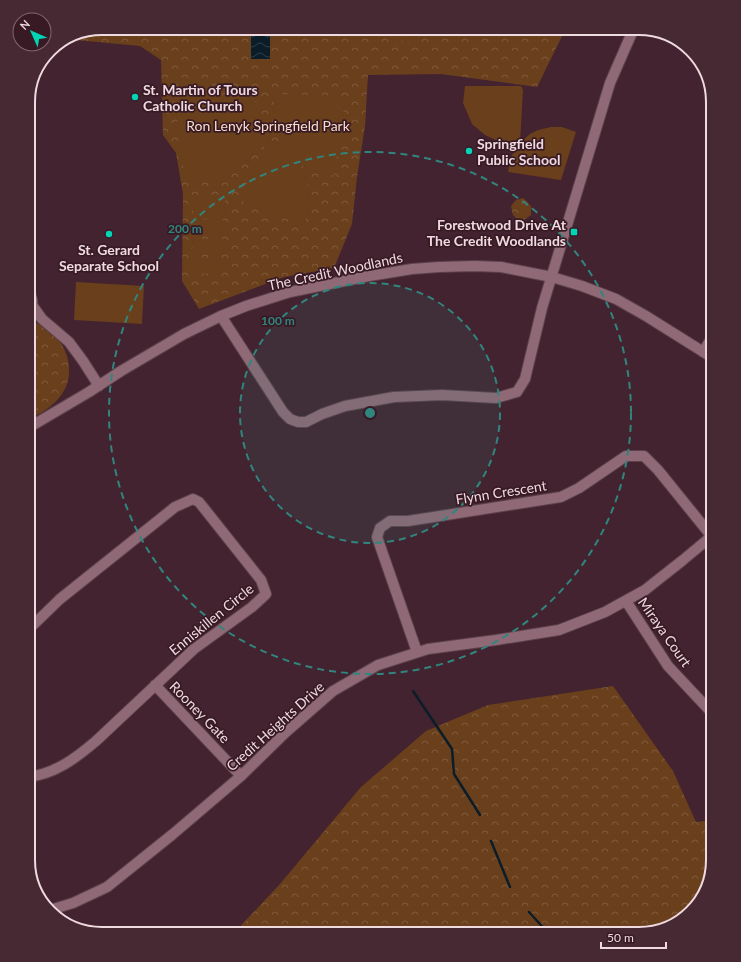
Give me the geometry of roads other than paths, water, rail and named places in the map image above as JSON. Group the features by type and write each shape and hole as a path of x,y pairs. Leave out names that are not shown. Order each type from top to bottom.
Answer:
{"street":[{"path":"221,316 283,412 290,419 298,422 306,422 322,414 345,406 394,397 442,395 496,398 517,392 525,379 542,308 610,83 631,35"},
{"name":"The Credit Woodlands","path":"99,386 196,327 246,306 290,292 369,276 412,269 440,267 494,267 552,277 582,286 616,299 706,354"},
{"path":"35,313 68,342 84,361 99,386 35,424"},
{"path":"35,318 42,319"},
{"path":"703,352 706,347"},
{"name":"Flynn Crescent","path":"417,652 376,537 380,528 390,521 408,521 561,497 579,488 626,456 644,456 658,470 706,529"},
{"name":"Enniskillen Circle","path":"35,623 60,599 175,507 193,499 199,502 261,580 266,594 252,608 194,649 96,741 71,761 61,767 35,775"},
{"name":"Credit Heights Drive","path":"56,908 73,903 107,887 173,834 241,776 332,691 378,665 428,649 559,630 605,612 645,590 706,541"},
{"name":"Miraya Court","path":"626,600 668,666 706,707"},
{"name":"Rooney Gate","path":"154,685 241,776"}],"water":[{"path":"251,35 270,35 270,59 251,59"}],"waterway":[{"path":"413,691 452,749 454,774 480,815"},
{"path":"491,841 510,887"},
{"path":"529,912 543,927"}],"place":[{"name":"St. Martin of Tours Catholic Church","path":"135,97"},
{"name":"Springfield Public School","path":"469,151"},
{"name":"Forestwood Drive At The Credit Woodlands","path":"574,232"},
{"name":"St. Gerard Separate School","path":"109,234"}],"park label":[{"name":"Ron Lenyk Springfield Park","path":"268,125"}]}
